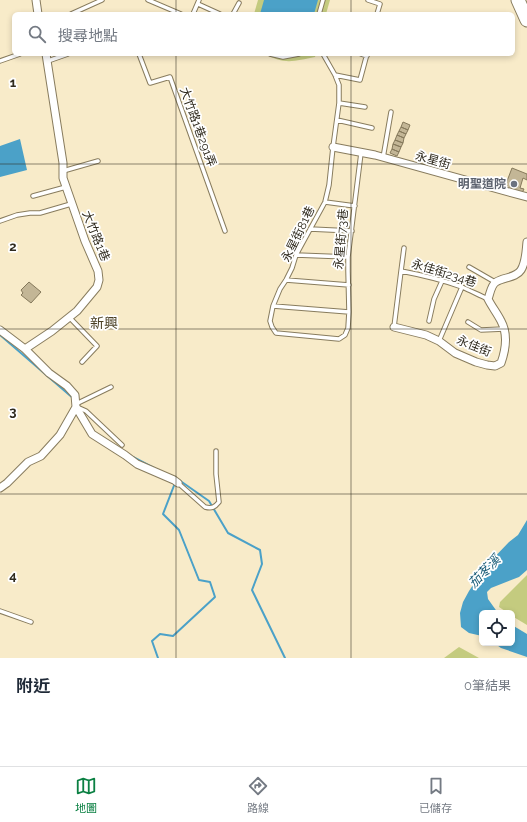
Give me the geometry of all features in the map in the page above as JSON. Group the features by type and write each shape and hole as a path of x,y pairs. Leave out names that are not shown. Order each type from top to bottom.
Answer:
{"highway":[{"path":"518,0 527,20"}],"street":[{"path":"36,0 38,12"},
{"name":"大竹路1巷","path":"25,349 52,331 77,311 97,288 99,280 98,271 71,204 63,178 63,163 47,58"},
{"name":"永星街","path":"333,148 361,152 527,197"},
{"path":"488,299 495,282 513,276 521,271 524,265 527,242"},
{"name":"永佳街","path":"394,327 426,335 476,362 495,366 501,363 506,337 504,329 488,299"},
{"path":"0,330 25,349 48,373 67,386 75,395 77,404 94,436 137,464 176,481"},
{"path":"0,488 8,483 28,462 41,456 60,435 77,404"}],"lane":[{"path":"75,12 102,0"},
{"path":"148,0 176,12"},
{"path":"320,12 323,0"},
{"path":"368,0 380,4 378,12"},
{"path":"194,12 198,2 216,12"},
{"path":"234,12 238,3"},
{"path":"0,61 14,56"},
{"path":"47,58 58,56"},
{"name":"大竹路1巷291弄","path":"140,56 150,83 170,77 225,232"},
{"name":"永星街81巷","path":"324,56 339,85 339,102 330,185 325,202 296,255 292,268 280,289 273,306 270,321 276,333 339,339 345,335 348,328"},
{"path":"335,75 360,80 367,56"},
{"path":"339,102 365,108"},
{"path":"384,158 391,112"},
{"path":"337,120 372,128"},
{"name":"永星街73巷","path":"348,328 348,257 361,152"},
{"path":"63,171 98,161"},
{"path":"33,196 66,187"},
{"path":"325,202 354,206"},
{"path":"0,221 17,215 40,213 71,204"},
{"path":"310,229 352,231"},
{"path":"402,271 404,248"},
{"path":"296,255 348,257"},
{"path":"469,267 495,282"},
{"name":"永佳街234巷","path":"394,327 402,271 422,275 462,287 488,299"},
{"path":"286,280 349,285"},
{"path":"429,321 434,298 442,281"},
{"path":"439,341 462,287"},
{"path":"273,306 349,312"},
{"path":"69,318 97,346 82,362"},
{"path":"468,322 481,330 504,329"},
{"path":"112,387 77,404 122,445"},
{"path":"176,481 205,507 212,508 219,502 216,474 216,451"},
{"path":"0,611 31,622"}],"green space":[{"path":"258,0 330,0 327,12 255,12"},
{"path":"270,56 315,56 290,61 278,60"},
{"path":"527,575 527,625 515,618 515,610 504,610 499,607 500,602"},
{"path":"459,647 479,658 444,658"}],"water":[{"path":"264,0 318,0 315,12 261,12"},
{"path":"20,139 27,170 0,177 0,146"},
{"name":"茄苳溪","path":"527,520 527,570 519,577 491,588 487,592 488,599 496,610 479,610 479,635 469,633 461,627 460,613 463,602 485,567 509,542 518,535"},
{"path":"515,627 527,634 527,657 498,646 515,646"}],"building":[{"path":"403,122 410,125 408,130 401,127"},
{"path":"401,127 408,130 406,134 399,131"},
{"path":"399,131 406,134 404,138 397,135"},
{"path":"397,135 404,138 403,143 395,140"},
{"path":"395,140 403,143 401,147 393,144"},
{"path":"393,144 401,147 399,152 392,149"},
{"path":"392,149 399,152 397,156 390,153"},
{"name":"明聖道院","path":"512,168 527,174 527,180 523,178 520,188 524,189 521,195 504,189"},
{"path":"29,282 41,292 31,303 21,295 23,293 21,290"}],"waterway":[{"path":"0,335 74,399"},
{"path":"133,457 154,468"},
{"path":"179,480 209,501 228,533 260,550 262,564 252,590 285,658"},
{"path":"158,658 152,641 160,634 173,636 215,597 210,582 199,580 179,530 163,514 175,483"}],"place":[{"name":"明聖道院","path":"514,184"}],"district":[{"name":"新興","path":"104,323"}]}
